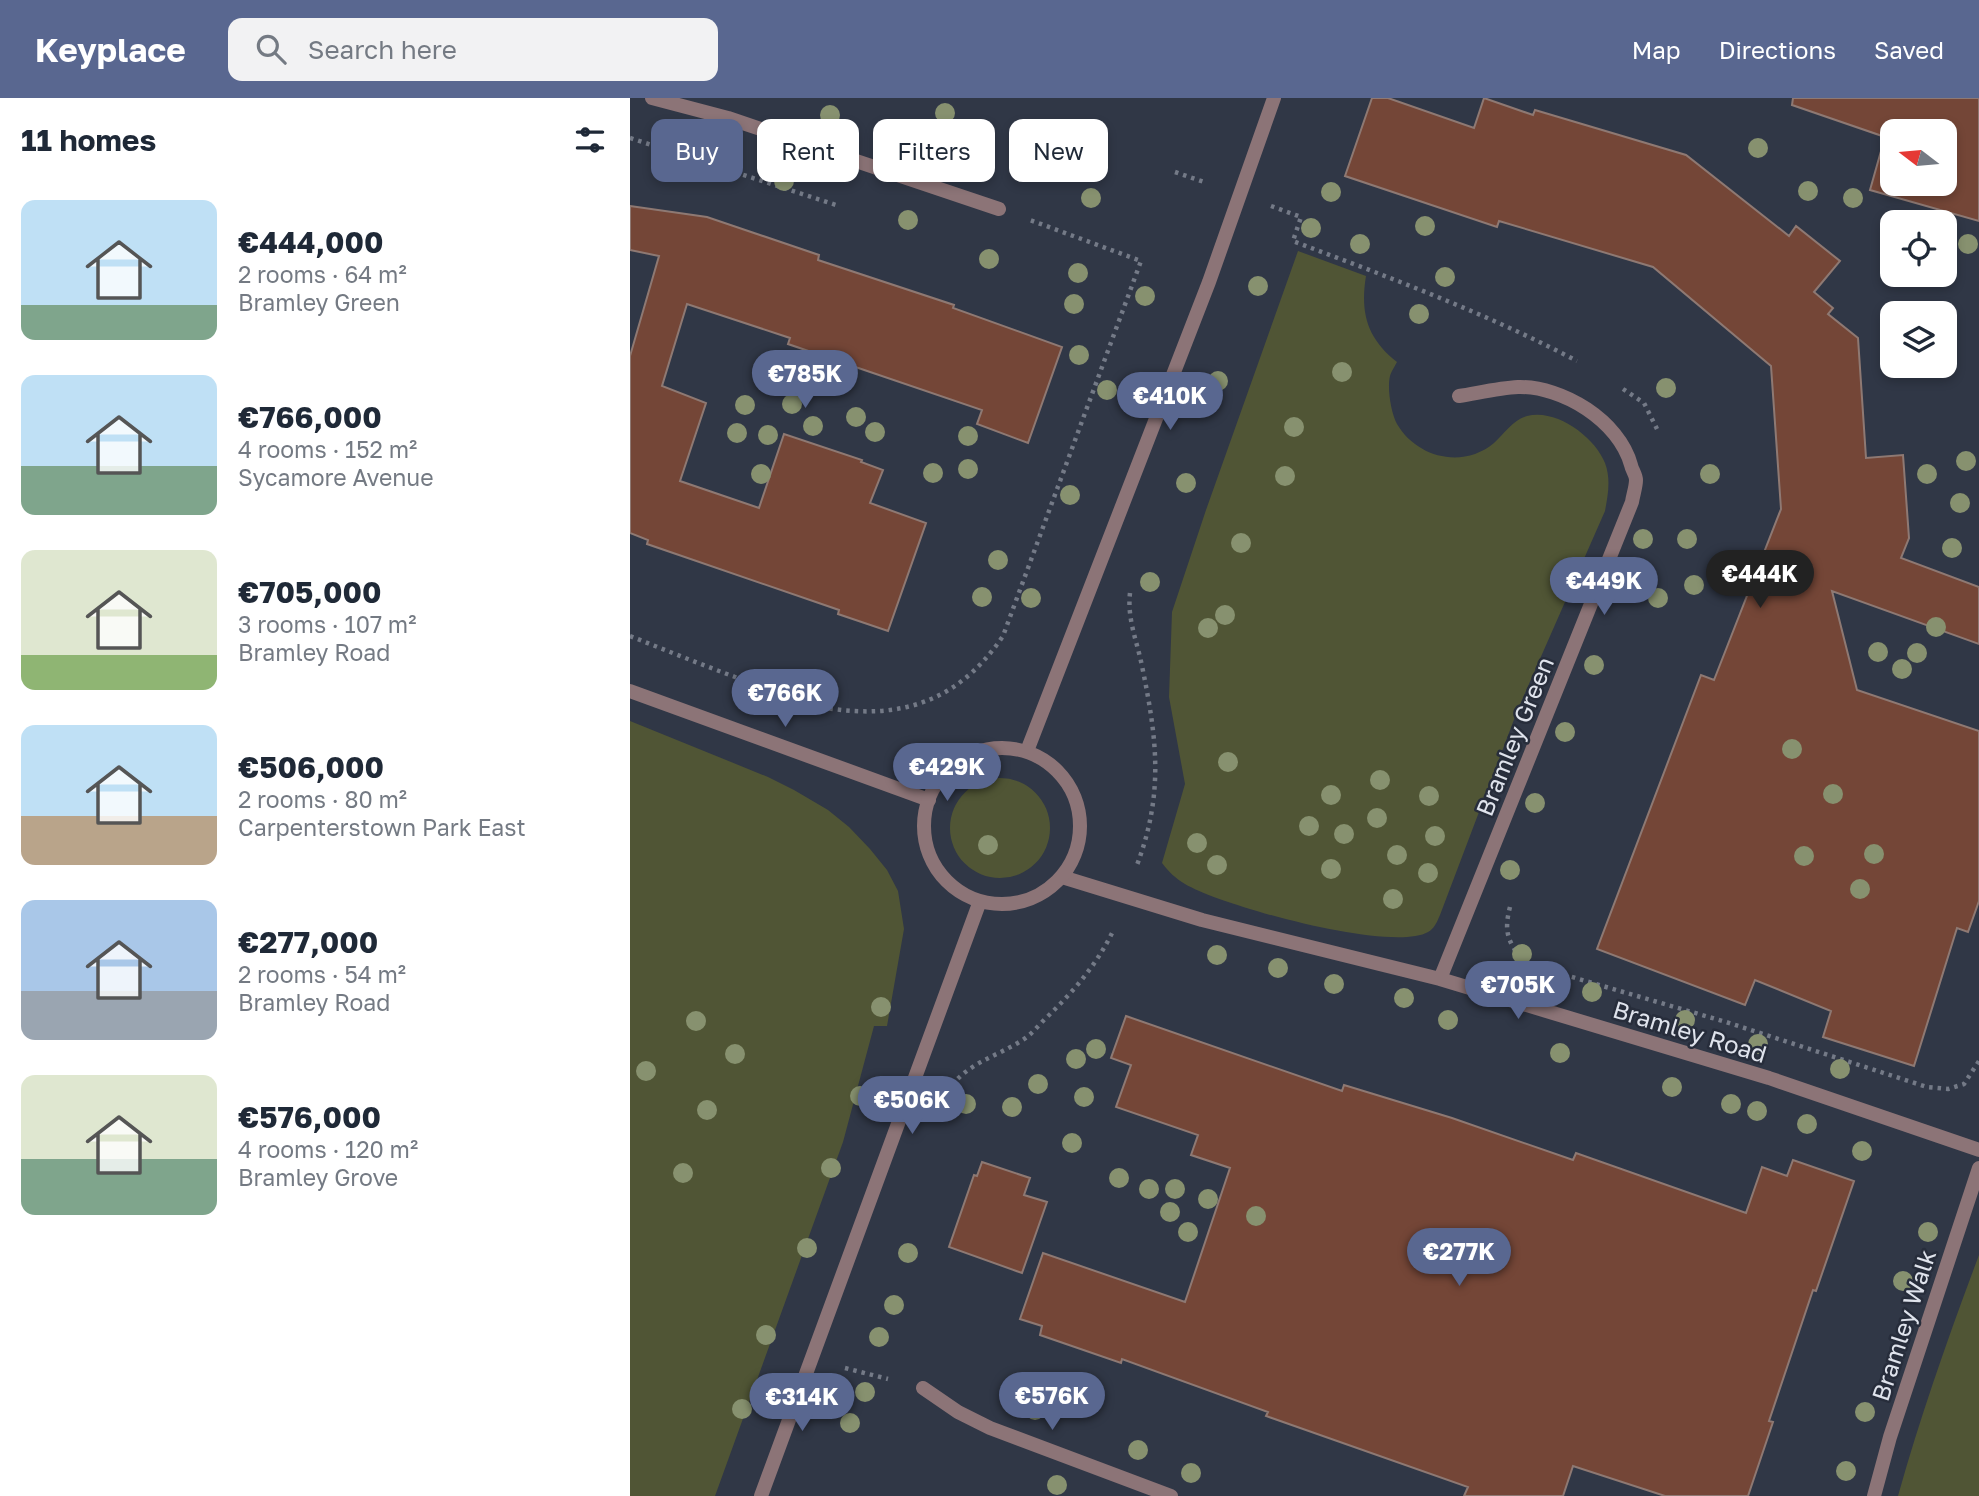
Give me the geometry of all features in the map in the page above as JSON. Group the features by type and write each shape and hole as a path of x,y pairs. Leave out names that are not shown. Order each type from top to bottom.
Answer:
{"street":[{"path":"652,98 728,118 999,209"},
{"path":"1027,751 1209,282 1274,98"},
{"name":"Bramley Green","path":"1440,979 1632,502 1636,479 1629,455 1621,442 1591,413 1566,398 1541,389 1518,387 1460,396"},
{"path":"630,691 929,800"},
{"path":"1003,747 1027,751 1049,763 1067,782 1078,806 1080,830 1074,855 1062,877 1045,891 1024,901 1003,904 981,901 958,890 939,873 927,850 923,824 929,800 940,778 957,761 979,751 1003,747"},
{"name":"Bramley Road","path":"1062,877 1202,920 1440,979 1769,1078 1979,1150"},
{"path":"761,1496 981,901"},
{"name":"Bramley Walk","path":"1874,1496 1890,1437 1979,1168"},
{"path":"923,1388 958,1412 990,1428 1171,1496"}],"path":[{"path":"630,138 836,205"},
{"path":"1265,215 1273,193"},
{"path":"630,636 809,705 853,710 895,711 946,693 976,670 990,655 1003,636 1012,614 1141,261 999,209"},
{"path":"947,1095 962,1073 1023,1040 1068,998 1101,957 1116,926 1143,850 1156,796 1157,777 1155,735 1139,650 1129,619 1129,594 1133,581"},
{"path":"844,1381 853,1357"},
{"path":"811,1359 888,1379"}],"green space":[{"path":"1298,251 1366,276 1364,302 1368,324 1379,344 1397,362 1389,381 1393,414 1397,424 1416,445 1441,456 1469,456 1494,443 1522,418 1550,416 1573,427 1593,444 1605,463 1608,475 1605,511 1518,709 1440,915 1430,931 1408,937 1345,932 1233,904 1185,884 1172,875 1162,863 1185,784 1169,697 1172,612"},
{"path":"630,721 768,777 828,810 849,827 887,870 898,891 904,929 887,1026 874,1026 843,1142 715,1496 630,1496"},
{"path":"1000,778 1019,782 1035,793 1046,809 1050,828 1046,847 1035,863 1019,874 1000,878 981,874 965,863 954,847 950,828 954,809 965,793 981,782"},
{"path":"1979,1255 1979,1496 1898,1496 1936,1375"}],"building":[{"path":"1372,98 1388,98 1474,128 1484,98 1533,115 1535,110 1686,155 1789,236 1796,226 1840,261 1814,292 1833,308 1828,314 1858,338 1866,458 1903,455 1909,538 1901,558 1979,587 1979,644 1832,591 1857,690 1979,731 1979,901 1968,932 1957,928 1914,1066 1823,1037 1831,1011 1755,980 1745,1005 1597,949 1701,675 1714,680 1781,509 1771,366 1653,267 1499,221 1497,227 1345,176"},
{"path":"1793,98 1979,98 1979,221 1957,215 1957,210 1940,210 1891,196 1957,196 1957,119 1880,119 1880,135 1792,105"},
{"path":"1880,155 1880,193 1870,190"},
{"path":"630,206 707,217 819,255 818,260 954,305 953,308 1062,347 1028,443 977,424 982,410 788,344 790,338 687,304 662,386 706,403 680,481 759,508 784,434 862,460 861,462 883,470 870,503 926,523 888,631 838,614 839,610 647,544 648,540 630,533 630,356 659,256 630,250"},
{"path":"1126,1016 1342,1091 1344,1085 1452,1118 1573,1160 1576,1153 1746,1213 1762,1167 1787,1176 1793,1160 1854,1181 1816,1291 1813,1290 1769,1421 1773,1422 1748,1496 1665,1496 1573,1466 1563,1496 1464,1496 1468,1487 1266,1416 1268,1412 1122,1359 1121,1363 1040,1335 1042,1326 1020,1319 1043,1253 1185,1302 1230,1168 1191,1155 1198,1135 1116,1107 1131,1065 1111,1058"},
{"path":"982,1162 1030,1178 1024,1195 1047,1202 1022,1273 949,1247 974,1175 977,1176"}]}
